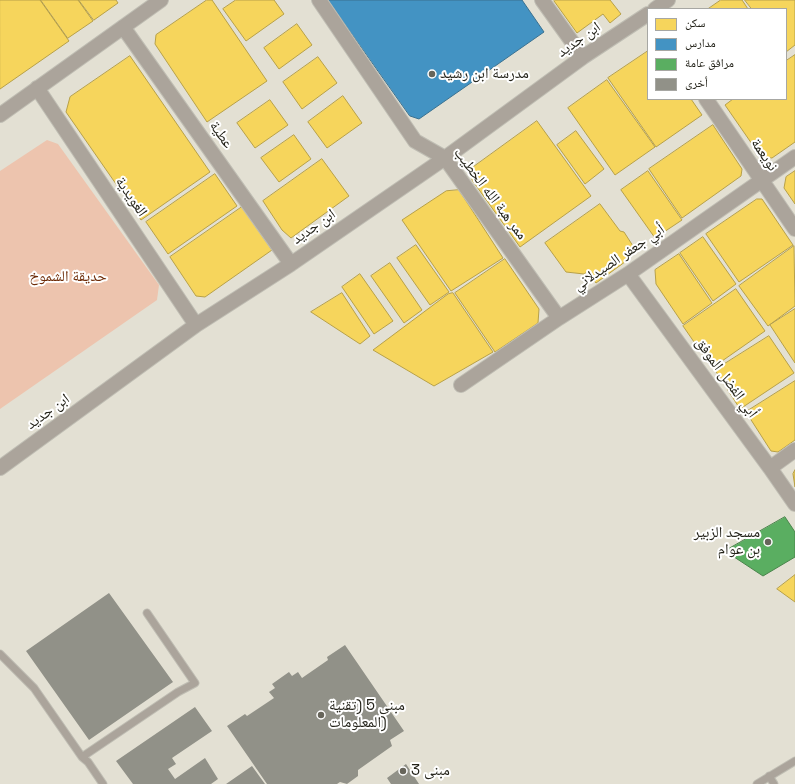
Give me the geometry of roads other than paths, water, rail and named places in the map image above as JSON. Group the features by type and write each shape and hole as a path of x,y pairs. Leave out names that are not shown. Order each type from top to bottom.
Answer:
{"street":[{"path":"0,115 161,0"},
{"name":"ممر هبة الله الخطيب","path":"319,0 415,141 445,158 559,318"},
{"path":"542,0 584,57"},
{"path":"656,8 668,0"},
{"name":"ابن جديد","path":"0,468 196,325 291,264 445,158 584,57 647,15"},
{"name":"عطية","path":"122,27 291,264"},
{"name":"الغويدية","path":"37,88 196,325"},
{"name":"نويعمة","path":"707,100 795,229"},
{"name":"أبي جعفر الصيدلاني","path":"461,385 559,318 628,274 795,156"},
{"name":"أبي الفضل الموفق","path":"628,274 795,504"},
{"path":"770,468 795,450"}],"lane":[{"path":"82,757 178,692 195,683 147,613"},
{"path":"0,654 34,688 82,757 88,762 103,784"},
{"path":"757,784 795,761"},
{"path":"769,776 774,784"}],"place":[{"name":"مدرسة ابن رشيد","path":"432,74"},
{"name":"مسجد الزبير بن عوام","path":"768,542"},
{"name":"مبنى 5 (تقنية المعلومات)","path":"321,715"},
{"name":"مبنى 3","path":"403,771"}],"park label":[{"name":"حديقة الشموخ","path":"68,277"}]}
